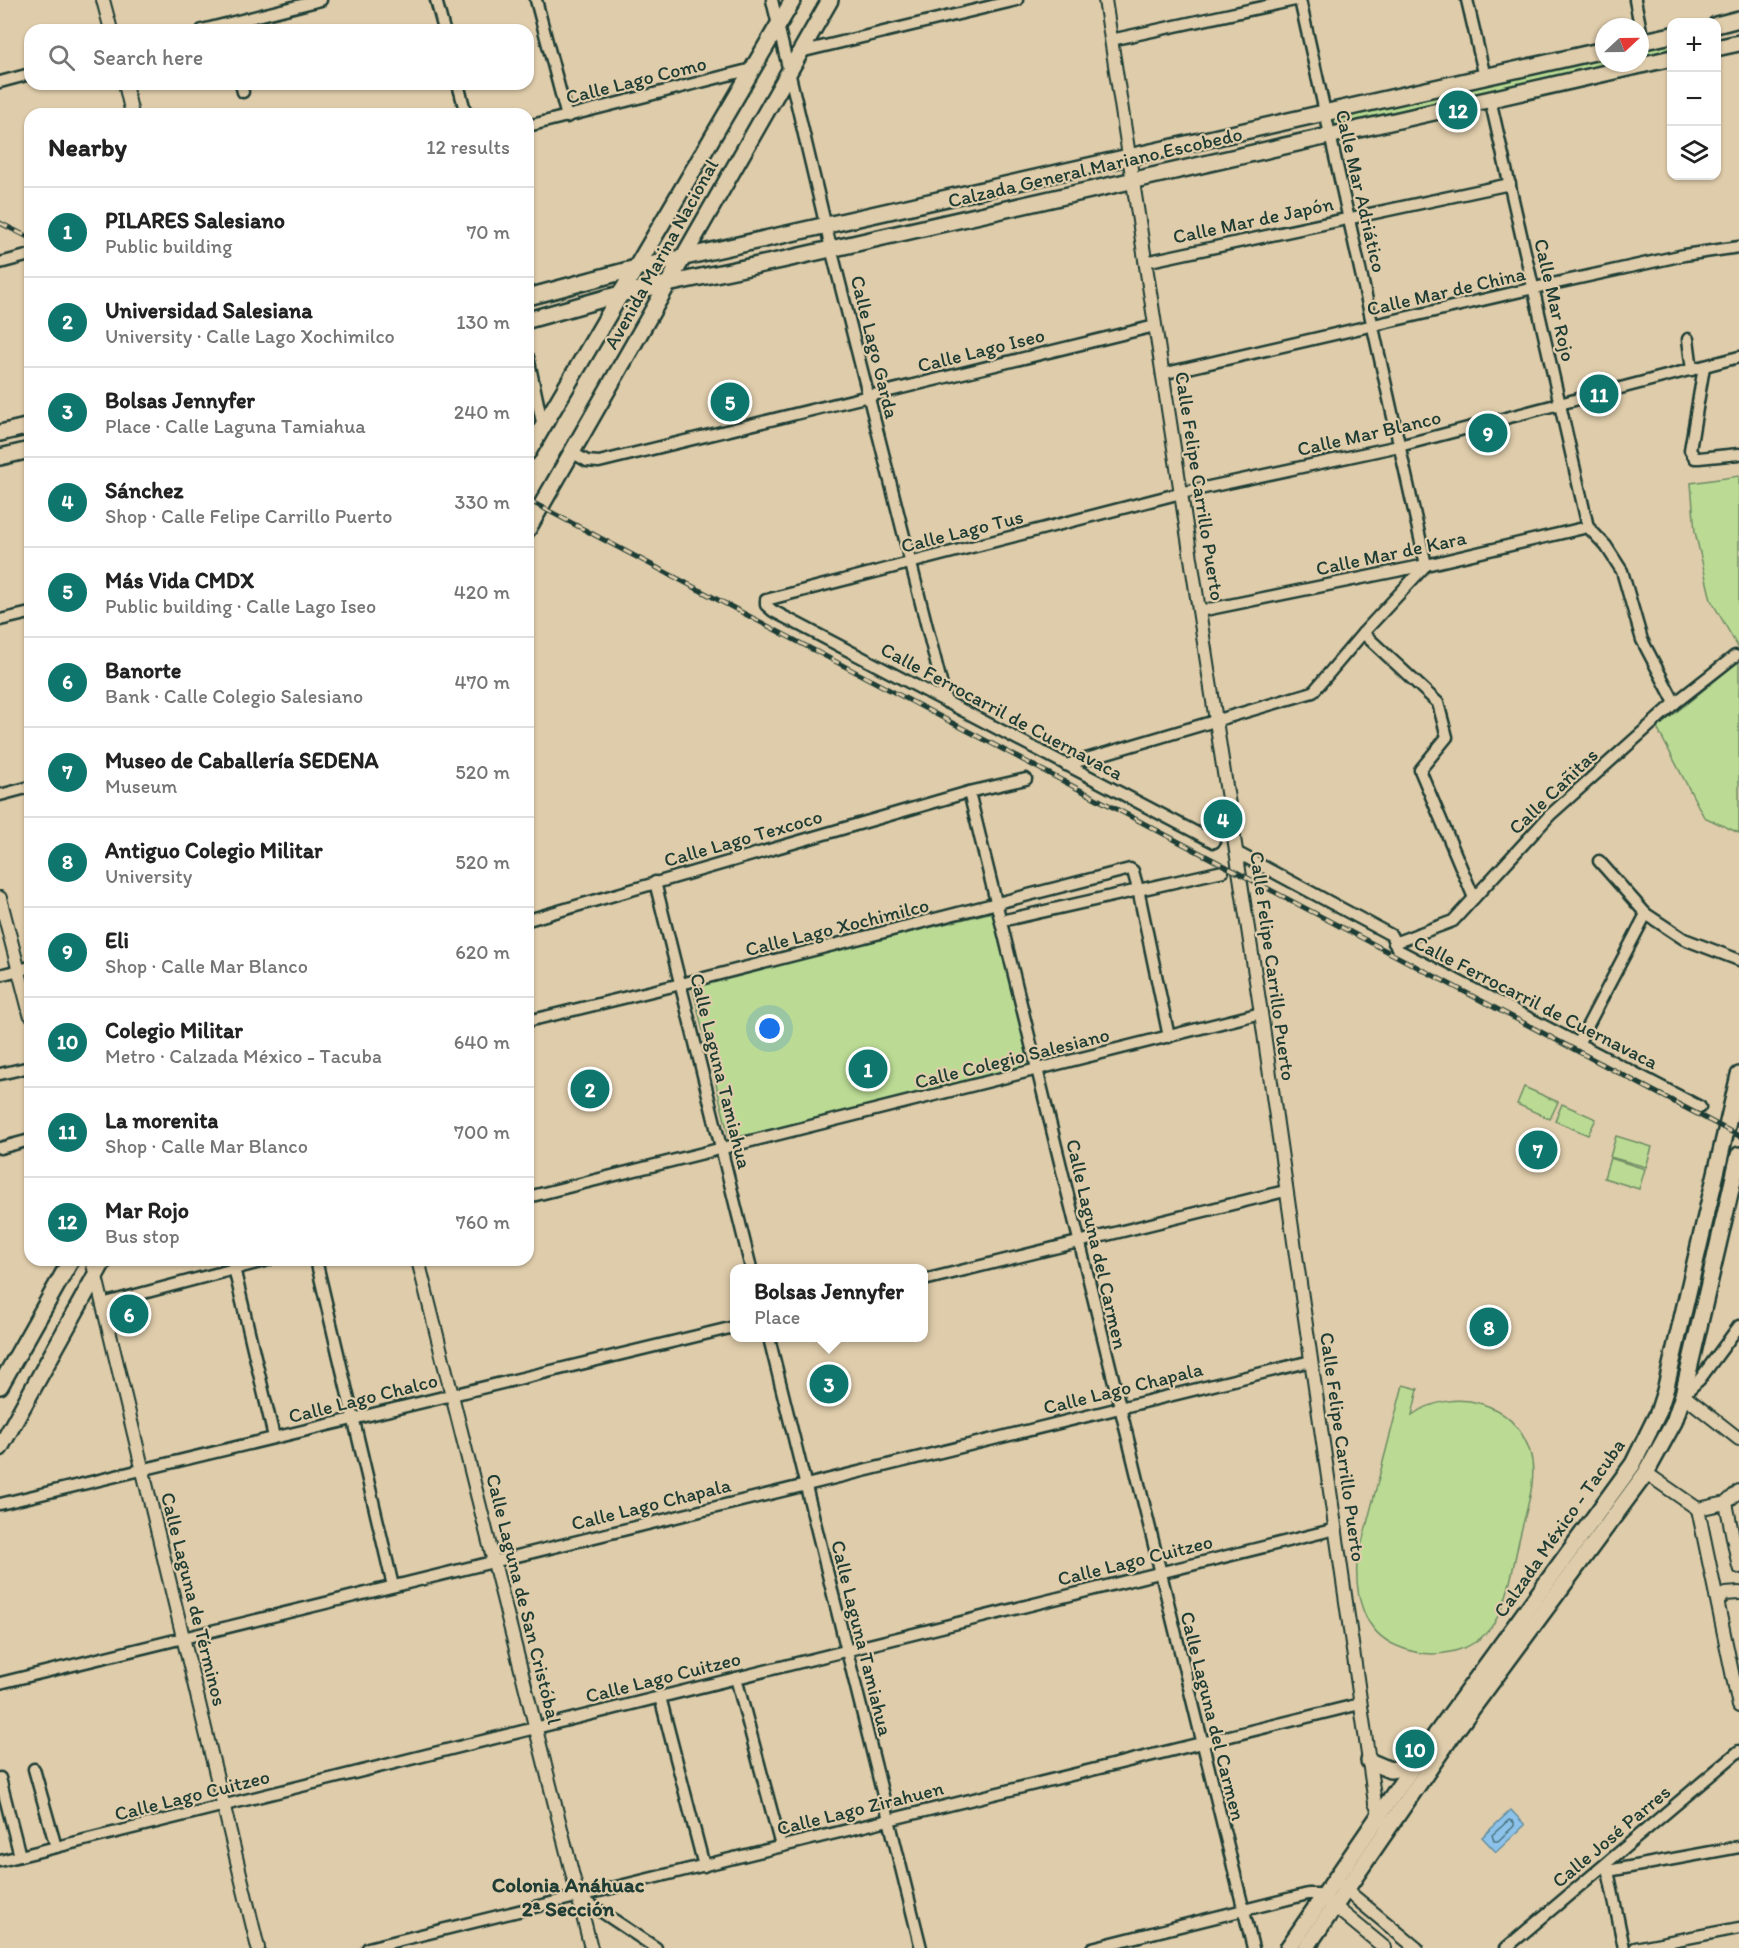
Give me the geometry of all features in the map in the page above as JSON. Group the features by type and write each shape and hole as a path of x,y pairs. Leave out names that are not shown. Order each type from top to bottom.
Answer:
{"main road":[{"name":"Avenida Marina Nacional","path":"534,442 624,293 636,268 794,0"},
{"name":"Avenida Marina Nacional","path":"534,516 573,453 830,0"},
{"path":"1721,24 1739,20"},
{"path":"1649,40 1667,36"},
{"path":"1721,47 1739,43"},
{"name":"Calzada General Mariano Escobedo","path":"534,295 636,268 1595,52"},
{"name":"Calzada General Mariano Escobedo","path":"534,318 624,293 1667,59"},
{"path":"0,433 24,427"},
{"path":"0,457 24,451"},
{"name":"Calzada México - Tacuba","path":"1306,1948 1329,1902 1380,1815 1413,1766 1640,1469 1665,1391 1716,1168 1736,1100 1739,1075"},
{"name":"Calzada México - Tacuba","path":"1340,1885 1390,1828 1451,1737 1674,1422 1683,1395 1739,1155"},
{"path":"1716,1168 1719,1164 1728,1164 1733,1177"},
{"path":"0,1386 68,1266"},
{"path":"0,1448 94,1267"},
{"path":"1369,1761 1390,1770 1413,1766"},
{"name":"Calzada México - Tacuba","path":"1288,1948 1329,1902"}],"street":[{"path":"103,0 109,24"},
{"path":"237,24 321,0"},
{"path":"436,0 442,24"},
{"path":"536,0 567,117"},
{"name":"Calle Lago Garda","path":"772,0 831,248 946,702"},
{"path":"800,52 1017,0"},
{"name":"Calle Felipe Carrillo Puerto","path":"1105,0 1261,1013 1375,1803 1380,1815 1390,1828"},
{"path":"1111,40 1294,0"},
{"name":"Calle Mar Adriático","path":"1300,0 1425,565"},
{"path":"1467,0 1485,77"},
{"path":"1635,0 1638,18"},
{"name":"Calle Lago Como","path":"534,125 752,69"},
{"path":"0,82 24,76"},
{"path":"126,90 130,108"},
{"path":"460,90 464,108"},
{"name":"Calle Mar Rojo","path":"1490,99 1588,527 1606,546 1622,571 1642,640 1675,703"},
{"name":"Calle Mar de Japón","path":"1145,262 1510,184"},
{"name":"Calle Mar de China","path":"1162,374 1534,288 1684,255 1739,247"},
{"path":"0,263 24,257"},
{"name":"Calle Lago Iseo","path":"573,453 587,461 598,462 1155,326"},
{"path":"1688,339 1692,370"},
{"name":"Calle Mar Blanco","path":"1181,493 1399,446 1739,357"},
{"path":"1704,367 1690,445 1692,455 1699,458 1739,454"},
{"path":"534,385 543,427"},
{"name":"Calle Lago Tus","path":"773,611 766,605 766,600 771,597 1181,493"},
{"name":"Calle Mar de Kara","path":"1200,611 1425,565 1588,527"},
{"path":"1066,765 1313,692 1425,565"},
{"name":"Calle Ferrocarril de Cuernavaca","path":"773,611 1214,842"},
{"path":"0,620 24,614"},
{"path":"1363,633 1438,703 1448,737 1420,770 1474,898"},
{"name":"Calle Cañitas","path":"1394,943 1453,921 1550,815 1675,703 1735,656"},
{"name":"Calle Lago Texcoco","path":"534,918 969,792 1026,778"},
{"path":"0,795 24,789"},
{"name":"Calle Laguna del Carmen","path":"969,792 1118,1408 1253,1948"},
{"name":"Calle Ferrocarril de Cuernavaca","path":"1236,852 1391,935 1398,950 1700,1107"},
{"path":"1599,861 1646,914 1684,939 1739,960"},
{"name":"Calle Lago Xochimilco","path":"534,1020 997,905 1130,869 1133,871 1138,890"},
{"path":"1001,921 1223,871"},
{"name":"Calle Laguna Tamiahua","path":"655,882 750,1264"},
{"path":"1138,890 1169,1036"},
{"path":"0,898 24,968 0,975"},
{"path":"1578,1044 1646,914"},
{"name":"Calle Colegio Salesiano","path":"534,1196 1261,1013"},
{"path":"0,1074 24,1068"},
{"path":"0,1148 24,1142"},
{"path":"928,1279 1285,1191"},
{"path":"102,1304 242,1266"},
{"path":"317,1266 393,1586"},
{"name":"Calle Laguna de San Cristóbal","path":"420,1266 591,1948"},
{"name":"Calle Laguna de Términos","path":"94,1267 258,1948"},
{"path":"234,1268 274,1437"},
{"path":"1739,1326 1700,1379 1683,1395 1739,1438"},
{"name":"Calle Lago Chalco","path":"0,1504 730,1328"},
{"name":"Calle Laguna Tamiahua","path":"770,1342 921,1948"},
{"name":"Calle Lago Chapala","path":"0,1683 1311,1361"},
{"path":"1640,1469 1698,1509 1739,1706"},
{"path":"1698,1509 1726,1503 1739,1491"},
{"path":"1726,1503 1739,1567"},
{"name":"Calle Lago Cuitzeo","path":"0,1861 1335,1529"},
{"path":"1718,1601 1725,1594 1739,1593"},
{"path":"736,1678 781,1846"},
{"path":"660,1697 704,1866"},
{"name":"Calle Lago Zirahuen","path":"368,1948 1360,1704"},
{"name":"Calle José Parres","path":"1506,1948 1607,1868 1739,1751"},
{"path":"34,1769 56,1847"},
{"path":"0,1778 20,1856"},
{"path":"1624,1948 1607,1868 1739,1847"},
{"path":"1340,1885 1416,1948"},
{"path":"1092,1948 1314,1893 1329,1902 1385,1948"},
{"path":"578,1896 656,1948"},
{"path":"1635,1948 1739,1928"}],"green space":[{"path":"1667,39 1667,53 1649,58 1649,43"},
{"path":"1595,55 1595,70 1334,130 1330,115"},
{"path":"1739,476 1739,649 1711,600 1695,532 1691,483"},
{"path":"1739,661 1739,833 1704,817 1657,728"},
{"path":"993,912 1031,1067 730,1141 692,986"},
{"path":"1524,1087 1558,1102 1550,1119 1517,1104"},
{"path":"1562,1104 1596,1119 1588,1135 1555,1121"},
{"path":"1616,1136 1652,1147 1646,1167 1610,1157"},
{"path":"1610,1158 1645,1169 1639,1189 1604,1178"},
{"path":"1403,1385 1418,1389 1412,1415 1428,1406 1446,1401 1481,1404 1497,1410 1511,1421 1522,1435 1532,1462 1531,1492 1509,1586 1498,1616 1490,1629 1479,1639 1454,1651 1440,1654 1411,1651 1385,1640 1369,1622 1358,1587 1357,1562"}],"water":[{"path":"1511,1810 1525,1825 1496,1852 1482,1837"}],"railway":[{"path":"0,223 24,235"},
{"path":"534,503 1739,1136"}],"place":[{"name":"Mar Rojo","path":"1458,110"},
{"name":"La morenita","path":"1599,394"},
{"name":"Más Vida CMDX","path":"730,402"},
{"name":"Eli","path":"1488,433"},
{"name":"Sánchez","path":"1223,819"},
{"name":"PILARES Salesiano","path":"868,1069"},
{"name":"Universidad Salesiana","path":"590,1089"},
{"name":"Museo de Caballería SEDENA","path":"1538,1150"},
{"name":"Banorte","path":"129,1314"},
{"name":"Antiguo Colegio Militar","path":"1489,1327"},
{"name":"Bolsas Jennyfer","path":"829,1384"},
{"name":"Colegio Militar","path":"1415,1749"}],"district":[{"name":"Colonia Anáhuac 2ª Sección","path":"568,1897"}]}
